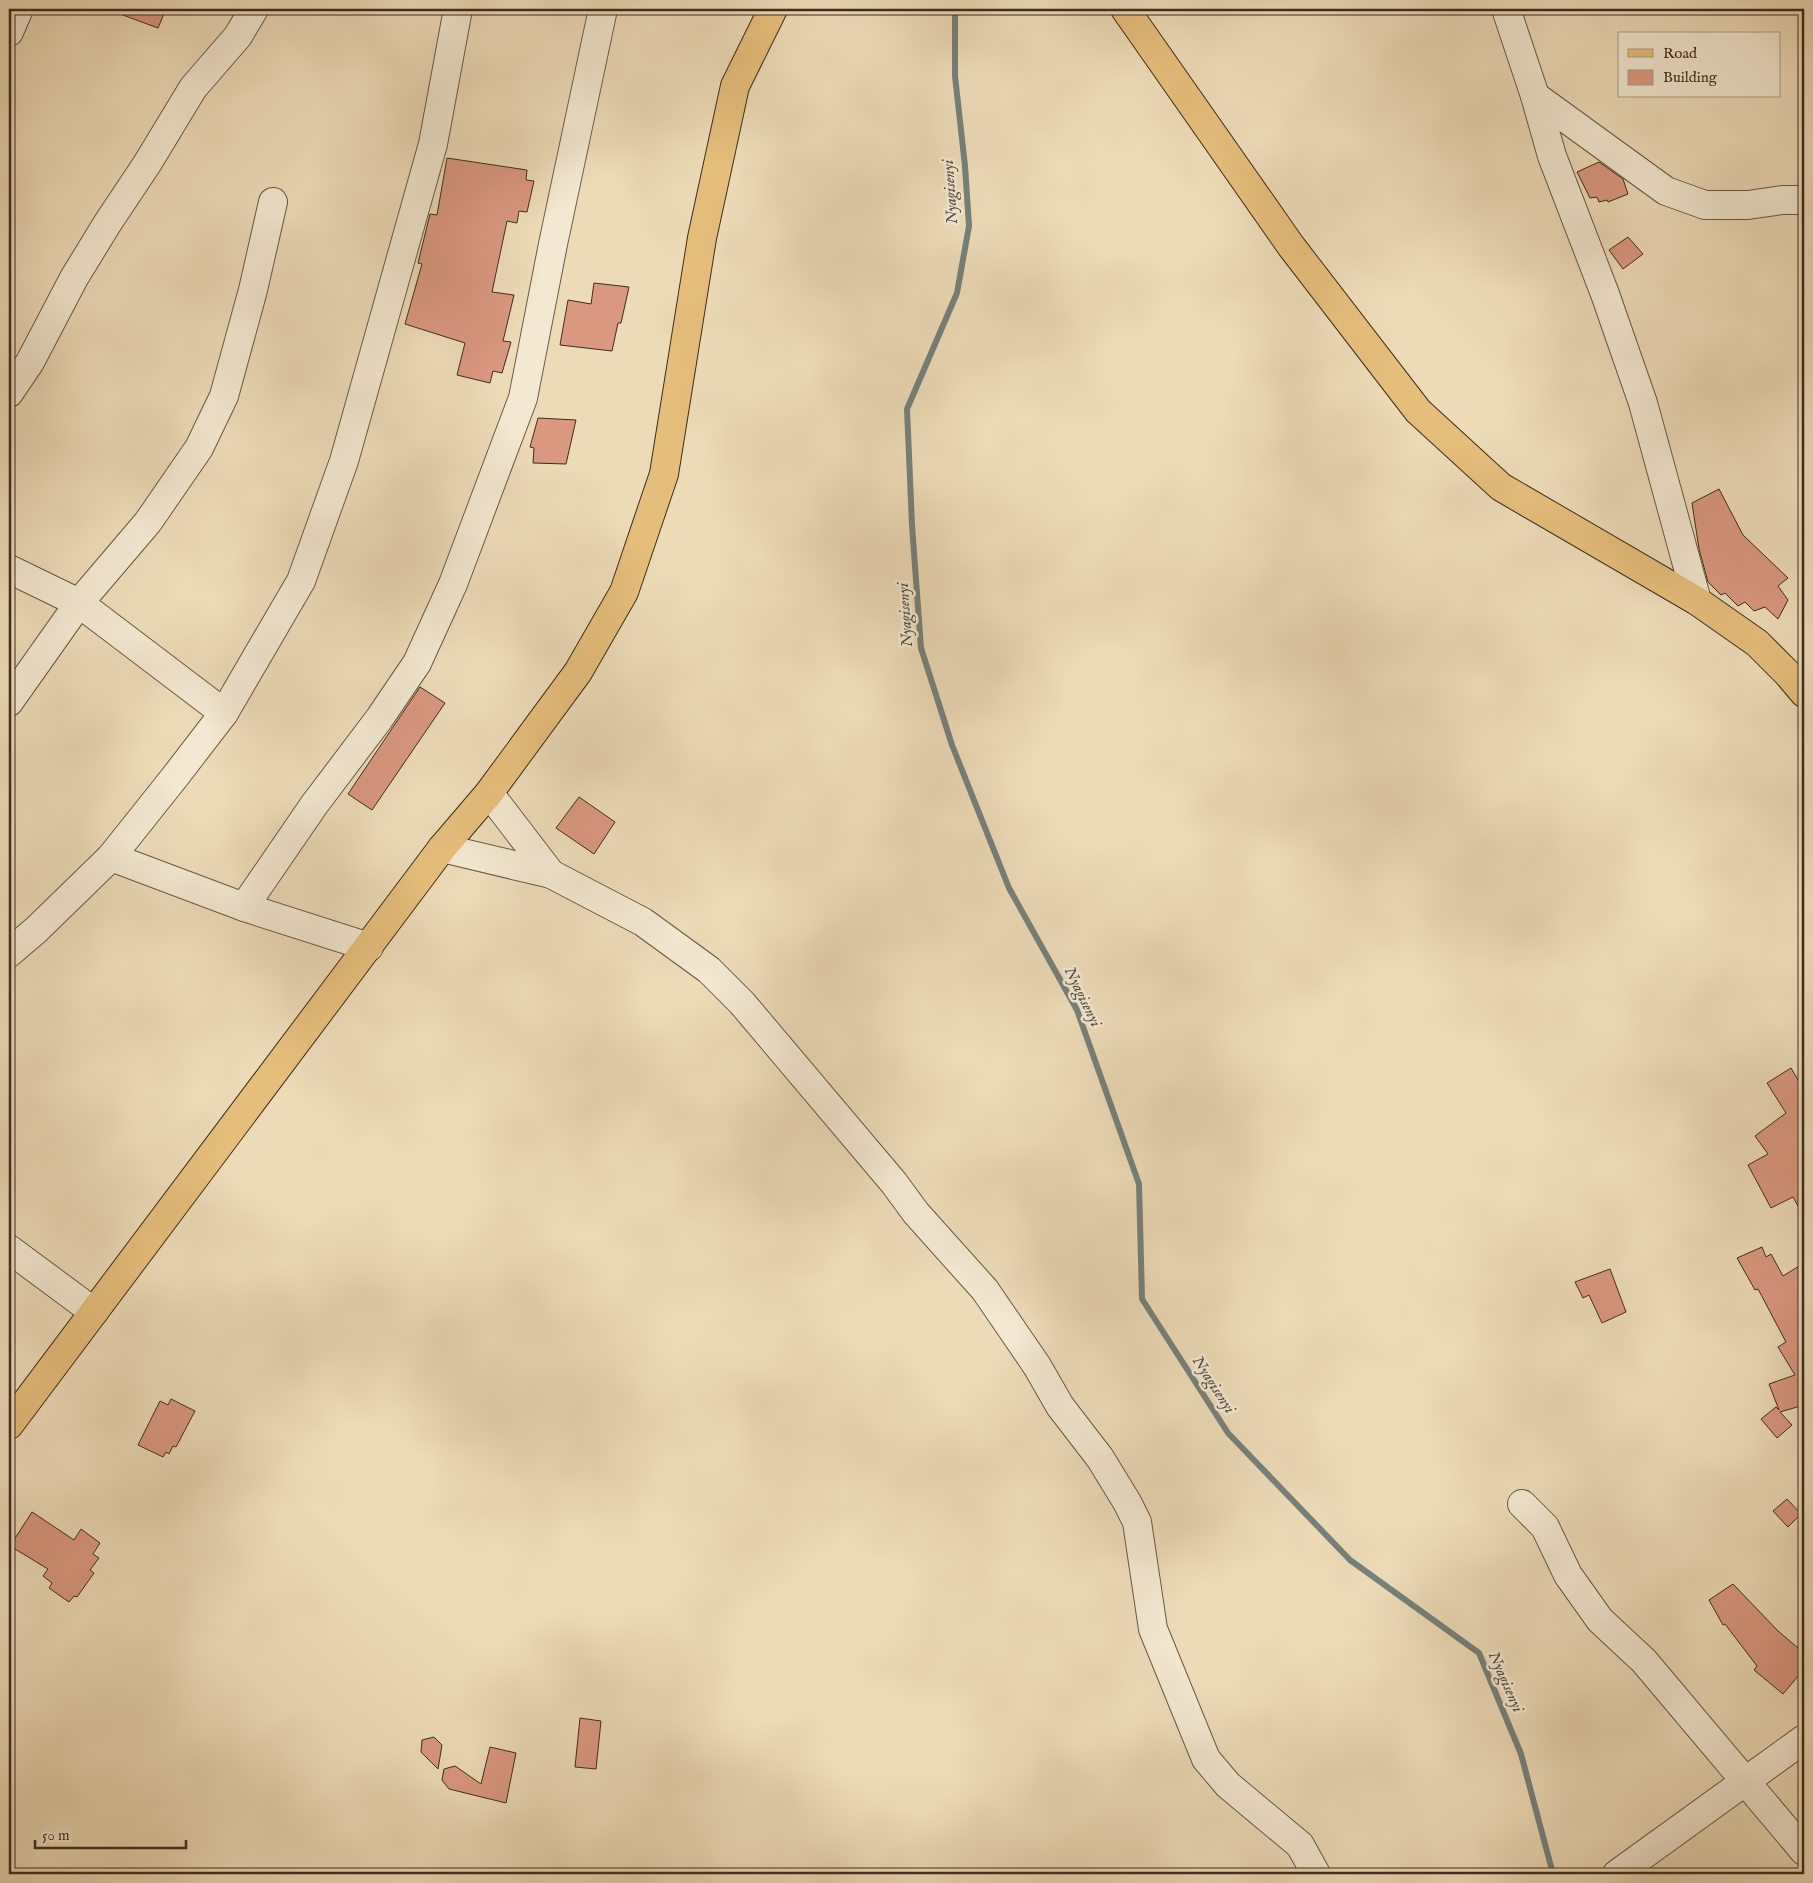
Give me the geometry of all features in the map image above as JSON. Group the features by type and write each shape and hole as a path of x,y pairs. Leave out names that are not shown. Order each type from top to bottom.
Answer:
{"main road":[{"path":"1126,9 1291,246 1418,411 1501,487 1696,601 1757,643 1804,693"},
{"path":"9,1425 442,848 489,793 578,672 624,592 664,474 702,238 735,86 765,12"}],"street":[{"path":"9,32 19,9"},
{"path":"9,393 30,362 84,263 193,88 238,36 254,9"},
{"path":"9,952 36,930 111,857 224,713 301,581 344,461 433,144 458,9"},
{"path":"244,907 314,805 379,719 417,663 453,584 523,398 553,244 603,9"},
{"path":"1506,9 1535,96 1552,156 1605,294 1643,403 1696,601"},
{"path":"1535,96 1666,191 1705,205 1748,205 1782,200 1804,200"},
{"path":"9,702 79,603 148,522 199,448 224,396 253,290 272,202"},
{"path":"9,569 79,603 224,713"},
{"path":"489,793 551,874"},
{"path":"442,848 551,874 643,922 709,970 742,1003 894,1183 916,1213 985,1290 1036,1366 1060,1406 1100,1458 1137,1522 1144,1558 1147,1597 1153,1629 1206,1759 1228,1785 1300,1845 1316,1874"},
{"path":"111,857 244,907 369,947"},
{"path":"9,1249 94,1312"},
{"path":"1522,1504 1544,1527 1568,1575 1600,1620 1644,1661 1804,1850"},
{"path":"1617,1874 1804,1739"}],"building":[{"path":"113,9 166,9 158,28 112,11"},
{"path":"447,158 527,170 526,180 534,181 527,212 519,211 517,223 507,221 492,292 514,295 503,341 511,342 502,373 493,371 490,383 457,375 465,343 405,324 422,264 418,263 430,214 437,215"},
{"path":"1599,162 1623,179 1628,194 1608,202 1607,200 1599,202 1597,197 1590,198 1577,172"},
{"path":"1628,237 1643,254 1623,269 1609,250"},
{"path":"594,283 629,287 621,323 618,323 612,351 560,345 568,300 591,304"},
{"path":"538,418 576,420 566,464 533,463 534,448 530,447"},
{"path":"1719,489 1743,535 1788,578 1778,586 1788,600 1778,619 1765,607 1754,611 1745,602 1738,606 1725,593 1721,595 1708,582 1699,549 1692,503"},
{"path":"420,687 445,703 372,810 348,794"},
{"path":"579,797 615,822 594,854 556,828"},
{"path":"1791,1068 1804,1090 1804,1217 1793,1197 1771,1208 1748,1165 1768,1154 1755,1136 1786,1113 1767,1083"},
{"path":"1762,1247 1766,1257 1771,1254 1783,1276 1804,1263 1804,1405 1780,1412 1792,1425 1777,1438 1761,1419 1776,1407 1779,1410 1769,1384 1795,1375 1778,1347 1786,1342 1758,1289 1755,1290 1737,1258"},
{"path":"1610,1269 1626,1312 1602,1323 1589,1295 1583,1298 1575,1282"},
{"path":"171,1399 195,1411 176,1447 173,1446 169,1454 166,1452 163,1457 138,1445 160,1401 168,1405"},
{"path":"1787,1499 1801,1514 1788,1527 1773,1511"},
{"path":"32,1512 74,1540 81,1529 100,1543 93,1554 99,1558 90,1570 94,1573 77,1597 74,1596 69,1602 49,1588 52,1583 43,1576 48,1569 10,1546"},
{"path":"1733,1584 1778,1631 1804,1653 1804,1669 1783,1694 1754,1670 1757,1666 1725,1624 1723,1625 1709,1600"},
{"path":"580,1718 601,1721 596,1769 575,1767"},
{"path":"434,1737 442,1745 438,1769 421,1752 422,1740"},
{"path":"490,1747 516,1753 506,1803 449,1789 442,1780 444,1769 455,1766 481,1784"}],"waterway":[{"name":"Nyagisenyi","path":"955,9 955,76 965,166 969,226 957,293 907,409 912,525 921,648 952,745 1009,888 1077,1010 1139,1184 1142,1299 1228,1433 1350,1560 1479,1653 1521,1754 1553,1874"}]}
